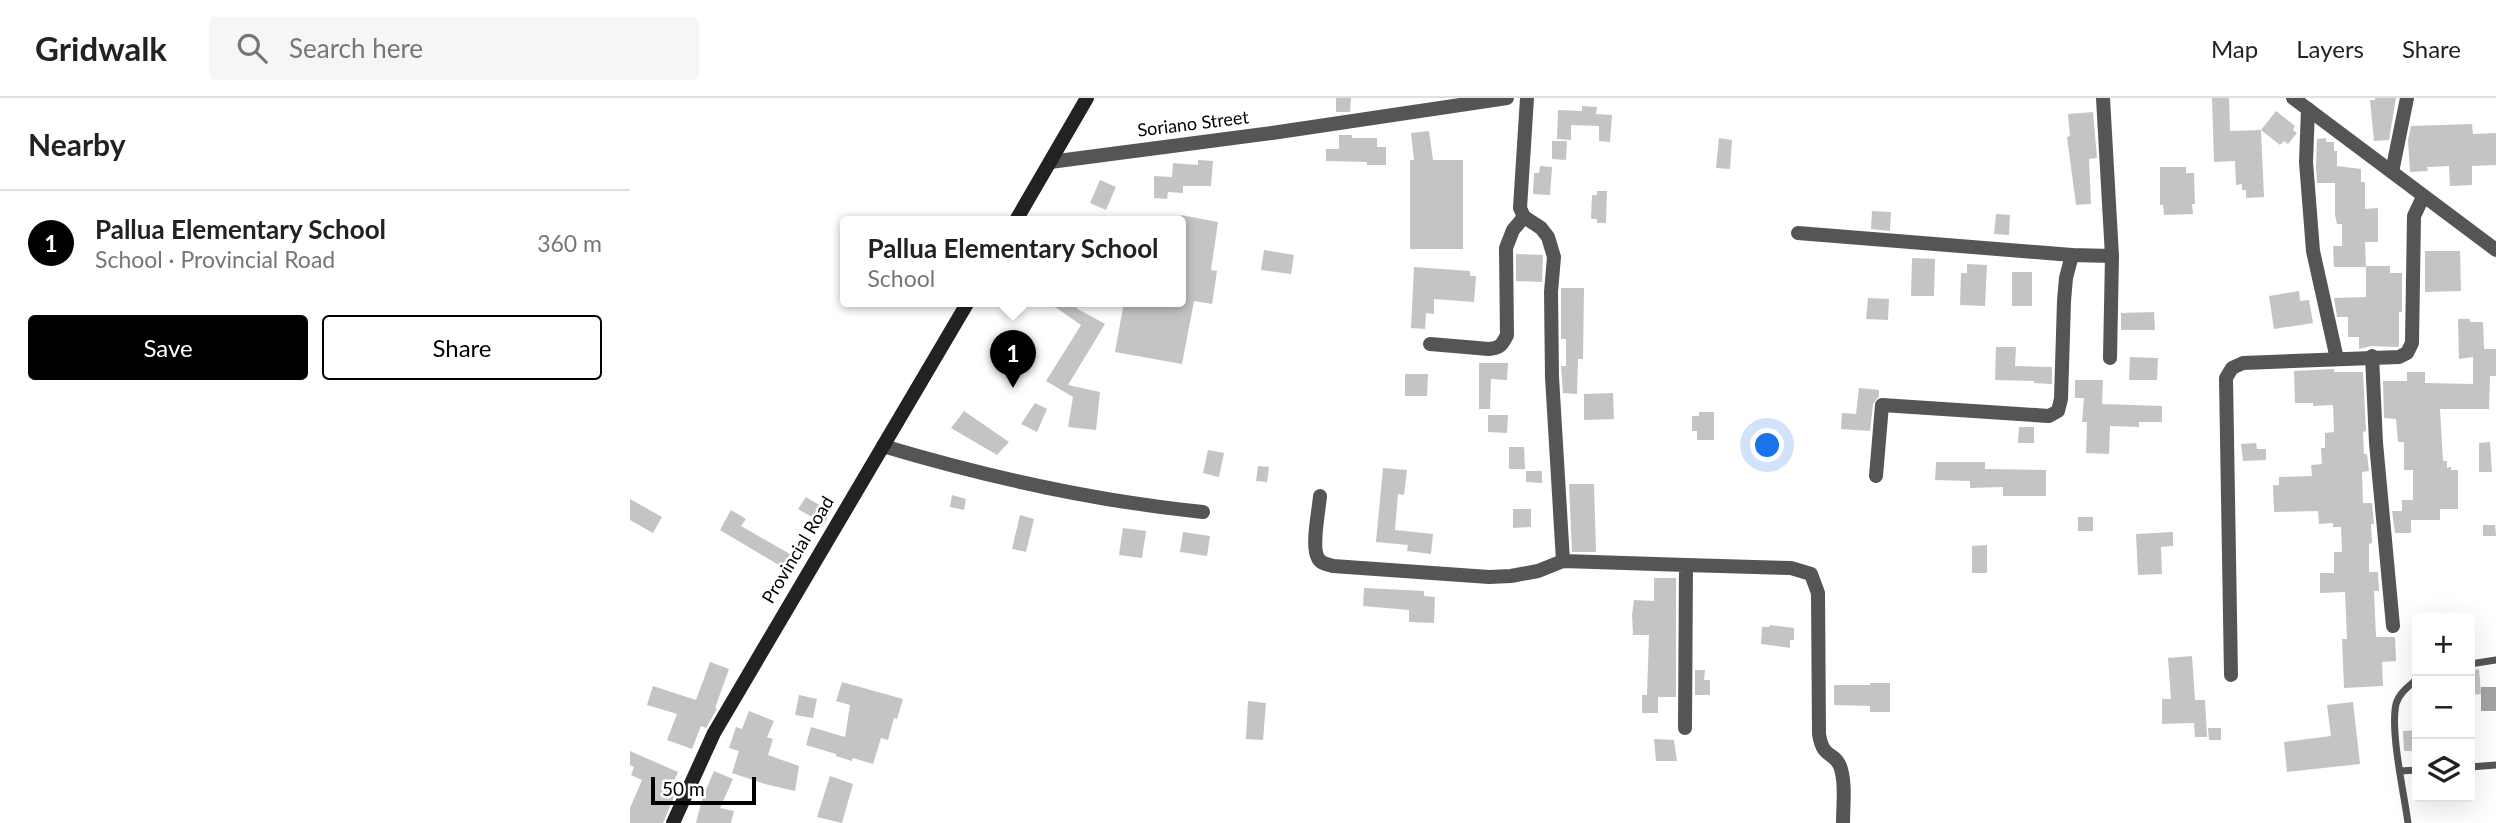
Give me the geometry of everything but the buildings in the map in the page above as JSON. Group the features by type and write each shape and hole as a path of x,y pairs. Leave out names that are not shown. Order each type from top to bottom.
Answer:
{"main road":[{"path":"1018,216 1087,98"},
{"name":"Provincial Road","path":"673,823 714,733 965,307"}],"street":[{"name":"Soriano Street","path":"1050,162 1507,98"},
{"path":"1527,98 1520,208 1524,217 1541,228 1548,237 1554,257 1551,292 1552,377 1563,561"},
{"path":"2103,98 2112,256 2110,358"},
{"path":"2293,98 2496,250"},
{"path":"2392,173 2407,98"},
{"path":"2308,109 2306,162 2313,251 2337,359"},
{"path":"2231,675 2226,378 2232,368 2243,363 2399,357 2407,353 2411,349 2414,216 2423,197"},
{"path":"1430,344 1489,349 1502,344 1507,335 1506,248 1508,237 1524,217"},
{"path":"1798,233 2112,256"},
{"path":"1876,476 1882,405 2054,415 2058,411 2061,399 2066,278 2072,255"},
{"path":"2372,356 2375,433 2393,626"},
{"path":"883,446 1070,494 1203,512"},
{"path":"1320,496 1315,549 1317,558 1333,566 1489,577 1538,571 1563,561 1791,568 1811,574 1818,593 1819,734 1825,753 1839,764 1843,823"},
{"path":"1685,728 1686,565"}],"lane":[{"path":"2475,663 2496,660"},
{"path":"2408,823 2396,736 2396,702 2412,683"},
{"path":"2475,767 2496,765"},
{"path":"2400,771 2412,770"}],"shaded area":[{"path":"2481,687 2496,687 2496,711 2481,711"}],"place":[{"name":"Pallua Elementary School","path":"1013,388"}]}
